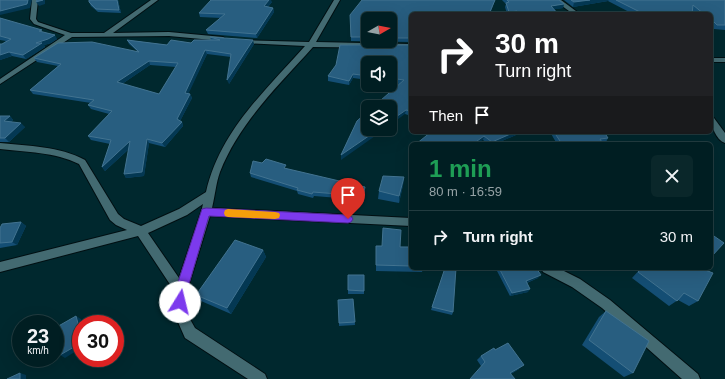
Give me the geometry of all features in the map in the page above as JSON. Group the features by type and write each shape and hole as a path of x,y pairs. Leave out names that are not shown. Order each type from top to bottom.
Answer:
{"street":[{"path":"35,0 33,19 36,23 70,35 169,34 272,43 409,46"},
{"path":"104,35 155,0"},
{"path":"260,379 190,333 180,313 181,291 206,212 214,173 231,139 255,107 312,43 337,0"},
{"path":"557,0 574,12"},
{"path":"0,82 70,35"},
{"path":"713,60 725,60"},
{"path":"713,123 725,140"},
{"path":"0,146 36,150 75,158 82,162 114,217 120,222 141,231 181,291"},
{"path":"0,267 141,231 168,220 210,194"},
{"path":"206,212 409,222"},
{"path":"552,270 576,283 606,304 693,379"}],"building":[{"path":"0,0 28,0 27,4 0,11"},
{"path":"89,0 117,0 119,10 96,9 89,2"},
{"path":"211,0 269,0 264,6 273,8 256,34 206,30 225,14 199,13"},
{"path":"362,0 495,0 490,12 409,12 409,38 397,38 397,12 361,12 361,37 351,37 350,15"},
{"path":"507,0 559,0 564,4 551,6 556,12 509,12 506,3 509,2"},
{"path":"571,0 590,0 574,2"},
{"path":"616,0 725,0 725,25 717,25 713,21 713,12 702,12 693,5 692,12 640,12"},
{"path":"0,18 55,35 36,43 42,43 23,55 9,52 0,55 0,44 11,39 0,36"},
{"path":"210,37 253,40 227,80 231,54 205,50 185,93 190,94 177,119 182,122 162,143 147,139 142,172 124,174 130,141 102,167 111,140 88,136 112,111 88,105 94,100 30,90 61,64 34,58 58,43 92,42 139,52 127,40 167,45 171,40 191,43 194,40 220,40","holes":["149,61 178,63 159,94 117,82"]},
{"path":"340,45 361,45 361,48 397,48 397,45 409,45 409,111 406,110 397,116 397,100 381,100 390,92 397,92 397,86 404,80 397,79 397,56 361,56 361,75 353,74 349,81 328,76 336,65"},
{"path":"0,116 10,116 4,121 21,123 5,138 0,138"},
{"path":"361,117 361,136 369,136 341,155 357,121"},
{"path":"428,134 510,134 492,142 484,136 476,142 418,142"},
{"path":"555,134 605,134 608,138 600,139 602,142 561,142"},
{"path":"266,159 286,165 284,168 365,187 363,196 313,192 312,194 250,173 253,161 262,163"},
{"path":"383,176 404,177 399,196 379,191"},
{"path":"21,222 12,242 0,243 0,228 2,224"},
{"path":"383,228 401,230 400,247 409,247 409,266 376,265 376,246 382,246"},
{"path":"713,235 724,243 713,255"},
{"path":"235,240 263,250 227,308 196,295"},
{"path":"444,270 456,270 453,312 432,307"},
{"path":"500,270 537,270 541,275 526,281 530,289 512,293"},
{"path":"640,270 705,270 713,273 698,301 684,293 677,301 638,272"},
{"path":"348,275 364,275 364,291 348,290"},
{"path":"353,299 355,322 339,323 338,300"},
{"path":"606,311 649,341 633,373 589,340"},
{"path":"72,318 72,348 64,353 64,323"},
{"path":"508,343 524,365 510,373 515,379 470,379 485,362 481,356 494,348 495,350"},
{"path":"20,373 20,379 7,379"}],"slow traffic":[{"path":"228,213 275,215"}],"route":[{"path":"180,302 181,291 206,212 348,219"}]}
